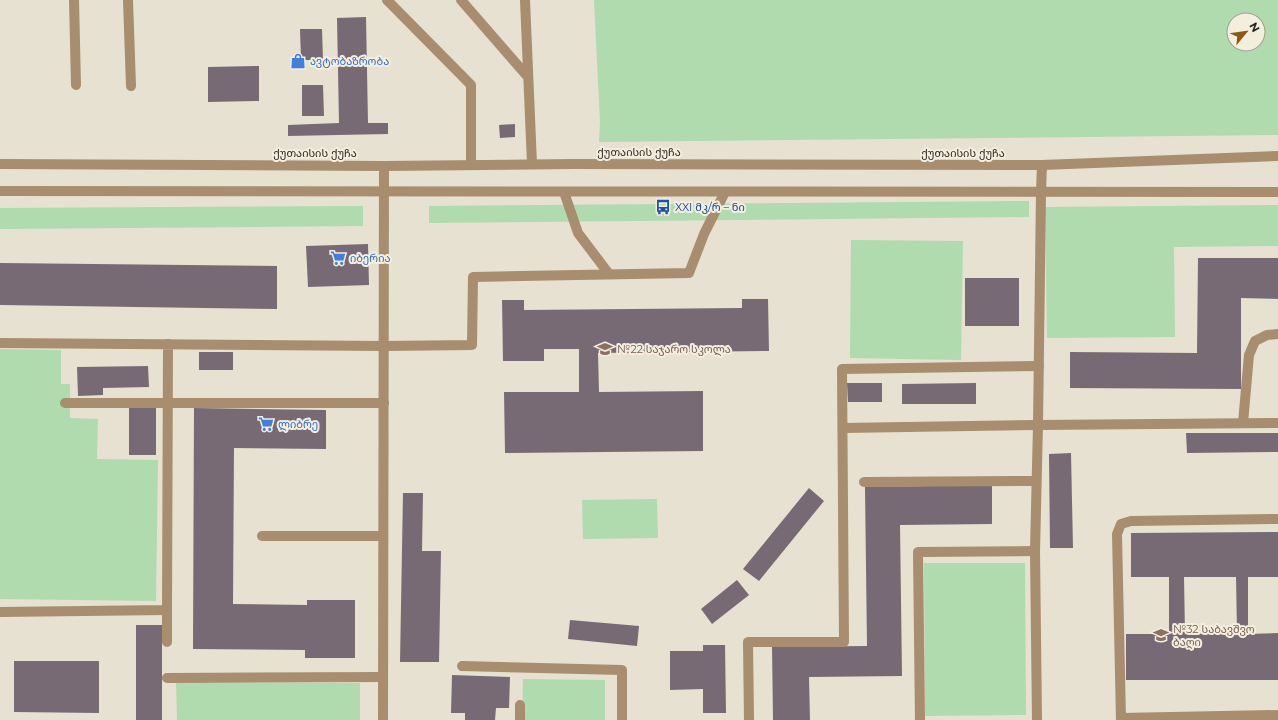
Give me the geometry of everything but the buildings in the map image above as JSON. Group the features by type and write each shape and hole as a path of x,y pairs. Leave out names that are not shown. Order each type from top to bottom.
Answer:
{"street":[{"path":"74,0 76,85"},
{"path":"128,0 131,86"},
{"path":"387,0 471,85 471,165"},
{"path":"461,0 528,77"},
{"path":"525,0 532,164"},
{"name":"ქუთაისის ქუჩა","path":"0,164 384,166 532,164 1042,165 1278,156"},
{"path":"1037,720 1035,552 1042,165"},
{"path":"383,720 384,166"},
{"path":"0,191 1278,192"},
{"path":"564,192 578,233 610,274"},
{"path":"0,343 384,346 472,345 473,276 689,273 704,234 725,192"},
{"path":"1243,423 1248,355 1255,342 1267,335 1278,334"},
{"path":"167,642 168,344"},
{"path":"749,720 748,642 844,642 842,369 1039,366"},
{"path":"65,403 384,403"},
{"path":"843,428 1278,423"},
{"path":"864,482 1036,482"},
{"path":"1278,519 1131,521 1121,524 1117,534 1121,719 1278,715"},
{"path":"262,536 383,536"},
{"path":"920,720 918,552 1035,552"},
{"path":"0,612 167,610"},
{"path":"462,666 622,670 622,720"},
{"path":"167,678 383,677"},
{"path":"520,705 520,720"}],"green space":[{"path":"594,0 1278,0 1278,135 599,142 600,122"},
{"path":"1029,201 1029,217 429,223 429,206"},
{"path":"1278,205 1278,246 1174,247 1175,337 1047,338 1045,207"},
{"path":"363,206 363,226 0,229 0,208"},
{"path":"851,240 963,241 961,360 850,358"},
{"path":"0,349 61,350 61,384 70,384 70,418 98,419 97,459 158,460 156,601 0,599"},
{"path":"657,499 658,538 583,539 582,500"},
{"path":"924,563 1025,563 1026,715 925,716"},
{"path":"523,679 605,680 605,720 522,720"},
{"path":"176,682 360,683 360,720 177,720"}],"place":[{"name":"ავტობაზრობა","path":"298,61"},
{"name":"XXI მკ/რ – ნი","path":"663,207"},
{"name":"იბერია","path":"338,258"},
{"name":"№22 საჯარო სკოლა","path":"605,349"},
{"name":"ლიბრე","path":"266,424"},
{"name":"№32 საბავშვო ბაღი","path":"1161,635"}]}
